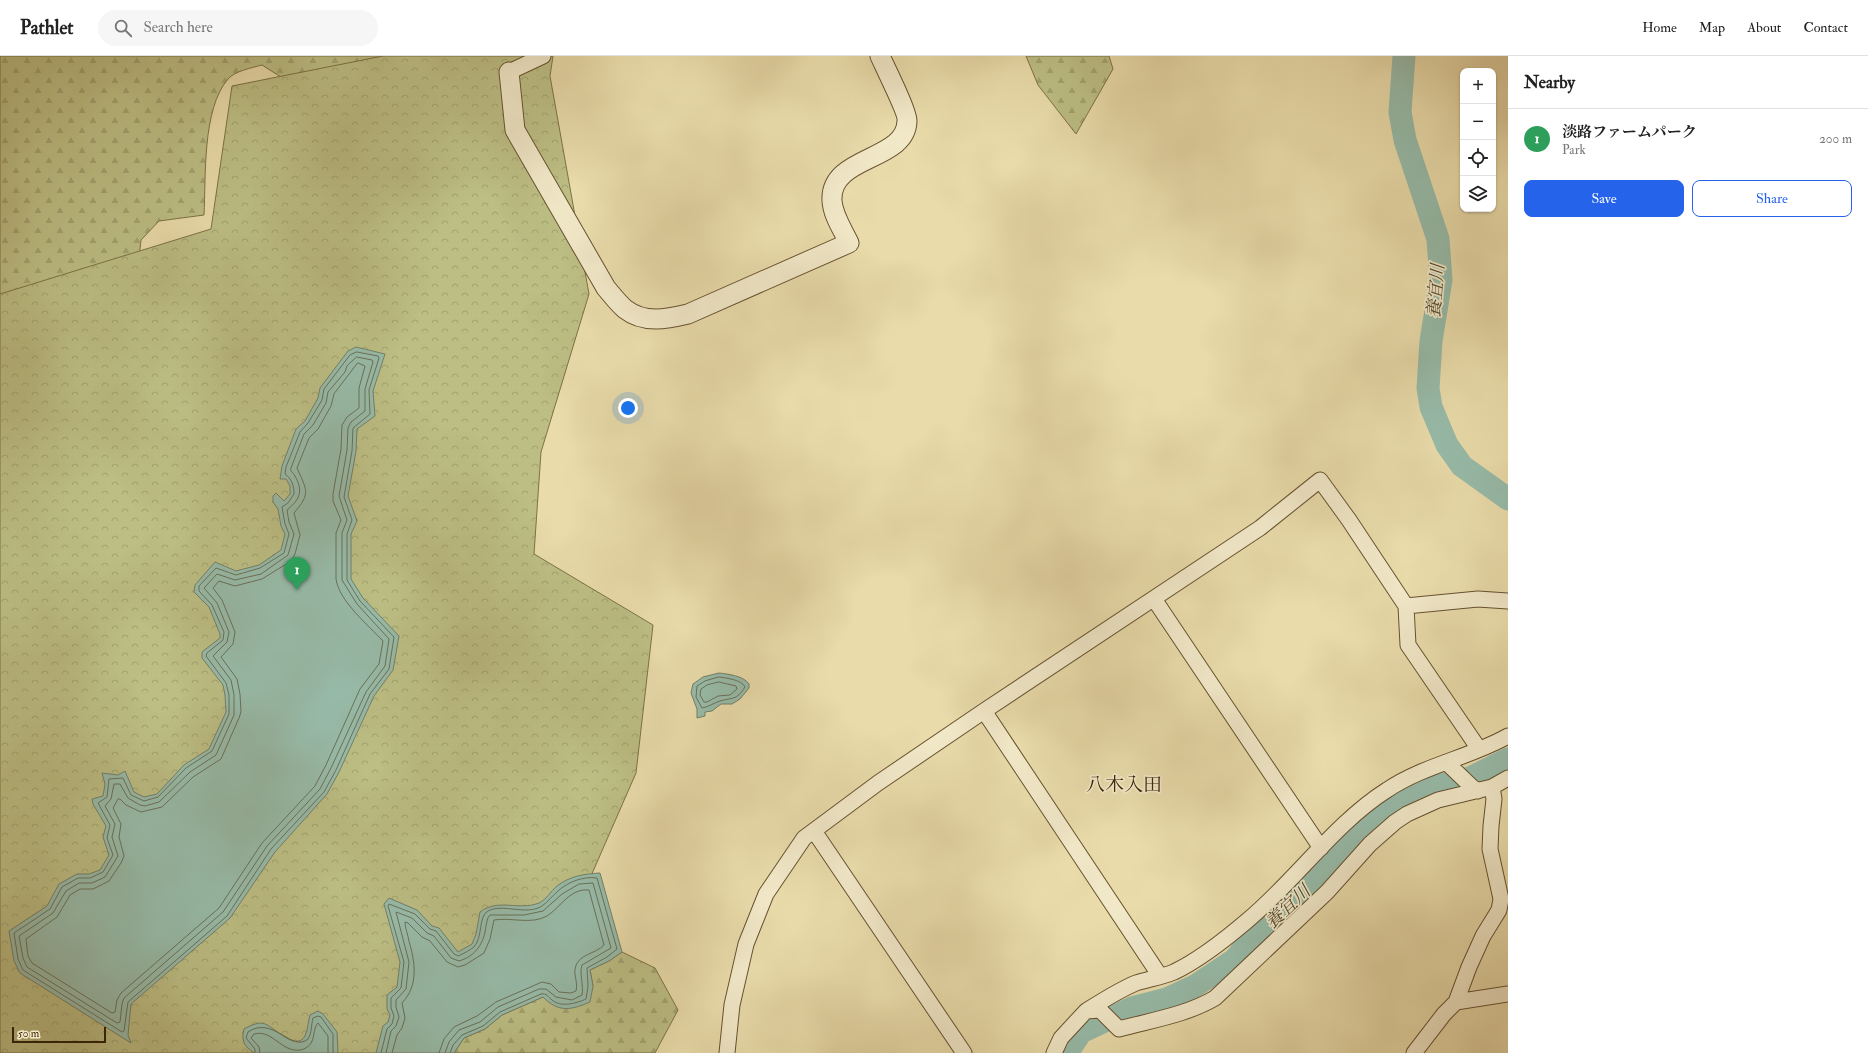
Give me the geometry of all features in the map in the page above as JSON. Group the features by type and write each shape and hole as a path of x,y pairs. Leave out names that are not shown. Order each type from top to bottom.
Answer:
{"street":[{"path":"543,56 509,72 515,130 606,288 626,310 647,319 666,319 688,314 849,243 835,213 832,200 834,188 841,176 852,167 888,149 899,141 906,131 908,120 880,56"},
{"path":"727,1053 732,1005 746,944 766,894 804,838 878,783 1260,528 1320,480 1349,520 1406,606 1408,645 1479,749"},
{"path":"1154,599 1321,848"},
{"path":"1406,606 1478,600 1508,601"},
{"path":"984,711 1160,976"},
{"path":"1054,1053 1061,1038 1093,1010 1125,988 1172,972 1190,964 1248,920 1363,806 1387,789 1426,769 1479,749 1508,736"},
{"path":"1414,1053 1444,1014 1456,1002 1469,967 1483,936 1499,910 1501,898 1490,849 1494,799 1446,762"},
{"path":"1093,1010 1119,1029 1202,1006 1215,998 1327,892 1370,844 1395,822 1407,814 1438,800 1481,788 1508,778"},
{"path":"814,831 964,1053"},
{"path":"1456,1002 1508,994"}],"green space":[{"path":"0,56 431,56 292,84 262,65 244,70 231,76 220,92 210,125 207,144 204,215 159,221 141,240 132,324 0,294"},
{"path":"383,56 553,56 550,76 589,294 541,452 534,554 653,625 636,773 563,940 446,1053 0,1053 0,294 211,229 232,86"},
{"path":"1026,56 1109,56 1113,69 1076,134 1038,85"},
{"path":"622,952 655,968 678,1010 655,1053 454,1053 464,1038 485,1029 502,1015 543,997 593,986 590,970 609,961"}],"water":[{"path":"356,347 385,354 373,391 375,416 357,429 356,451 348,496 357,521 351,534 351,579 363,598 399,636 393,670 374,696 339,772 327,794 275,852 230,918 131,1004 128,1035 131,1043 20,973 14,961 9,931 47,906 59,884 77,874 89,874 100,870 109,855 103,837 106,826 93,804 92,799 103,796 105,784 102,773 118,775 125,771 134,792 144,797 157,794 184,765 209,749 226,712 225,695 223,685 202,658 202,652 220,638 220,634 209,607 194,592 195,585 215,562 236,571 259,565 281,550 285,534 281,526 278,509 273,502 273,496 276,493 284,501 290,494 290,486 286,479 280,479 282,466 296,429 305,421 318,398 320,388 348,351"},
{"path":"719,673 736,676 747,681 749,688 740,699 732,704 721,704 712,711 705,712 705,716 697,718 697,709 691,693 693,684 703,677"},
{"path":"600,873 622,952 609,961 590,970 593,986 590,1002 577,1007 560,1008 554,1006 543,997 502,1015 485,1029 464,1038 454,1053 376,1053 383,1026 388,1022 390,1015 387,1009 387,995 397,987 400,962 384,904 389,898 417,910 432,926 439,928 458,952 472,944 476,934 480,912 487,908 501,905 524,906 539,903 544,900 557,886 567,880 583,875"},
{"path":"318,1011 323,1014 337,1032 338,1053 254,1053 244,1043 244,1029 262,1023 290,1040 301,1040 306,1034 310,1015"}],"waterway":[{"name":"養宜川","path":"1404,56 1400,112 1405,140 1438,239 1441,280 1431,341 1428,388 1431,407 1447,445 1462,466 1508,499"},
{"name":"養宜川","path":"1067,1053 1081,1032 1132,1008 1167,999 1195,986 1234,960 1254,937 1294,904 1372,820 1390,807 1412,793 1470,778 1508,759"}],"place":[{"name":"淡路ファームパーク","path":"297,590"}],"district":[{"name":"八木入田","path":"1124,785"}]}
